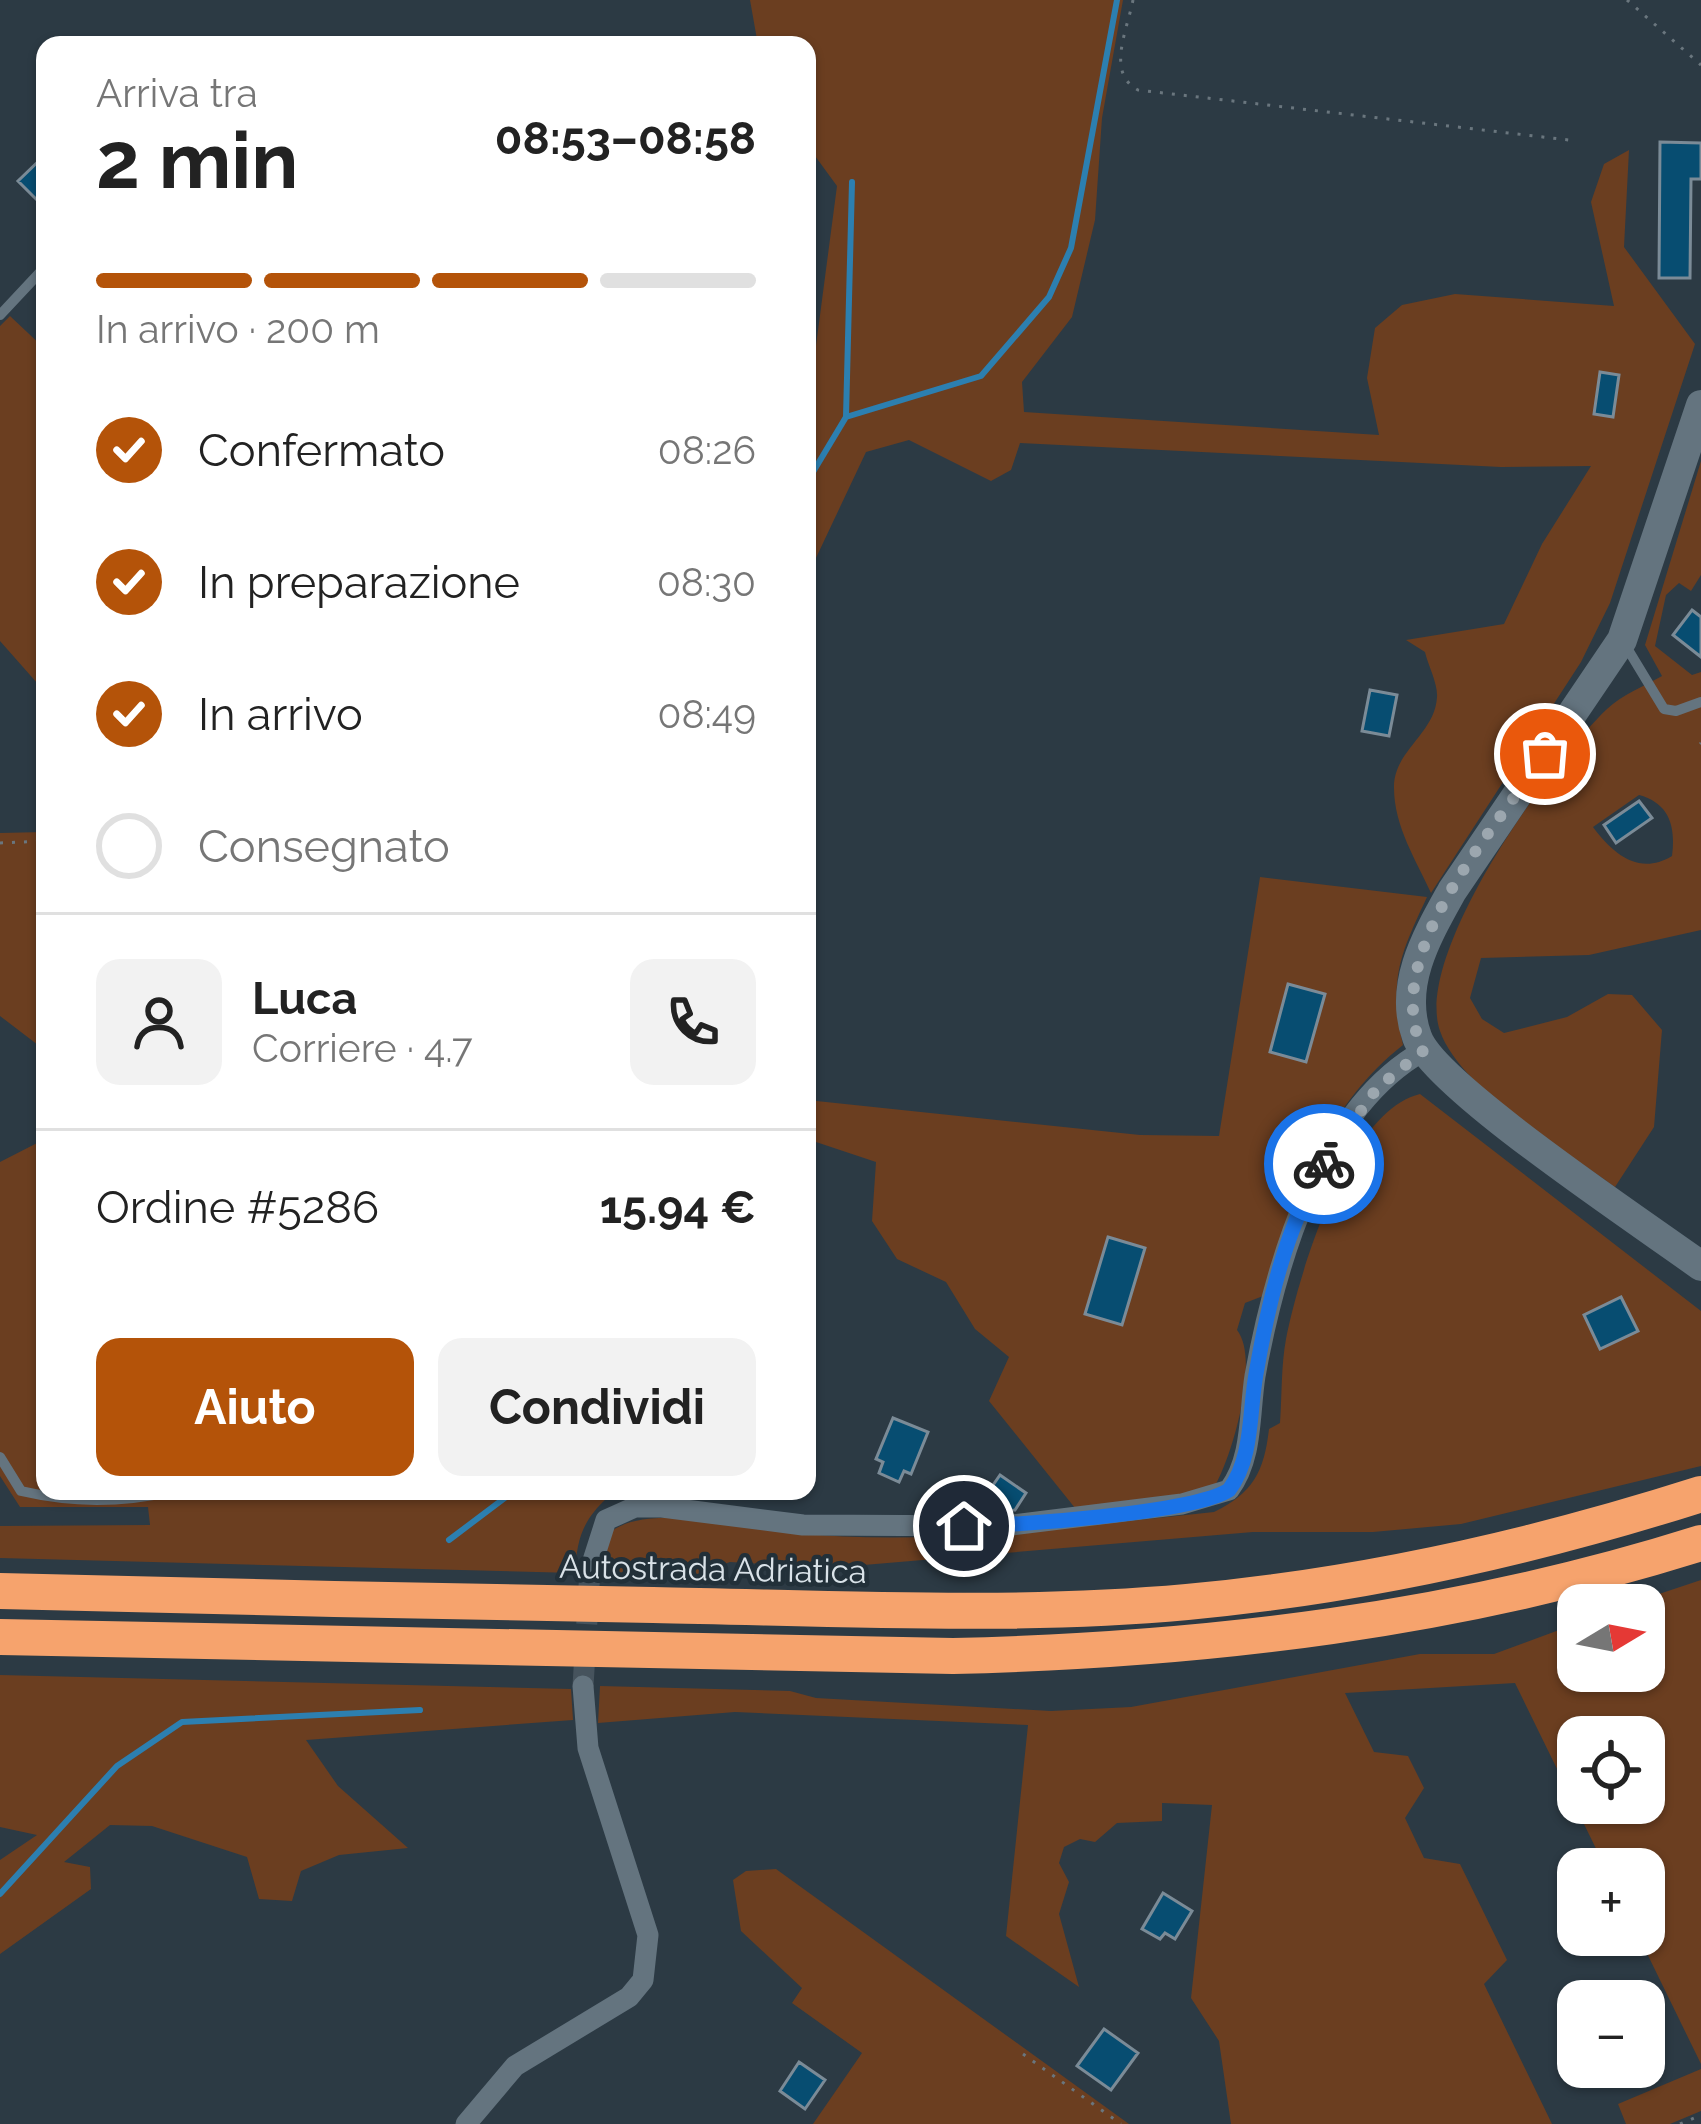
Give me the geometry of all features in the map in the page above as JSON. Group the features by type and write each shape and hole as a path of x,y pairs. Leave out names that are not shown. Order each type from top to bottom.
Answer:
{"highway":[{"name":"Autostrada Adriatica","path":"0,1592 524,1606 1064,1609 1187,1602 1398,1571 1603,1525 1701,1494"},
{"path":"0,1637 905,1655 1077,1653 1296,1634 1409,1616 1620,1568 1701,1543"}],"main road":[{"path":"1701,405 1622,640 1430,932 1411,988 1415,1034 1446,1079 1701,1266"}],"street":[{"path":"590,1570 605,1520 635,1507 803,1525 1004,1526 1217,1498 1238,1478 1246,1454 1266,1320 1307,1192 1352,1118 1403,1062 1423,1051"},
{"path":"466,2124 515,2066 629,1997 643,1980 648,1935 588,1748 583,1686"}],"lane":[{"path":"0,315 36,277"},
{"path":"1622,640 1664,709 1686,710 1701,702"},
{"path":"0,1457 21,1491 36,1495"},
{"path":"58,1500 132,1500"}],"path":[{"path":"1133,0 1118,70 1124,82 1138,90 1569,140"},
{"path":"1628,0 1701,65"},
{"path":"0,843 36,841"},
{"path":"1023,2054 1120,2124"},
{"path":"1680,2124 1701,2115"}],"shaded area":[{"path":"750,0 1123,0 1102,118 1095,220 1072,317 1022,382 1024,412 1379,435 1367,378 1375,328 1402,305 1455,294 1614,306 1591,202 1604,164 1629,150 1624,247 1695,344 1610,603 1581,662 1431,893 1395,802 1395,775 1429,722 1437,697 1425,652 1406,640 1504,624 1542,544 1591,466 1501,467 1020,443 1011,470 991,481 909,440 866,452 816,558 816,346 837,186 816,157 816,36 756,36"},
{"path":"10,316 36,341 36,682 0,641 0,326"},
{"path":"1701,461 1701,575 1691,591 1679,583 1666,595 1655,646 1692,675 1701,672 1701,930 1589,955 1481,958 1470,998 1482,1019 1504,1033 1567,1017 1608,994 1632,995 1662,1030 1654,1127 1615,1187 1517,1117 1469,1075 1440,1031 1437,997 1466,909 1522,814 1607,709 1662,676 1645,645","holes":["1639,795 1664,810 1673,835 1672,856 1649,864 1618,853 1593,827"]},
{"path":"36,832 36,1043 0,1016 0,833"},
{"path":"1260,877 1427,897 1399,969 1397,1002 1403,1045 1375,1070 1331,1127 1299,1192 1263,1296 1245,1303 1237,1330 1246,1362 1242,1406 1216,1484 1190,1494 1075,1508 989,1401 1009,1357 975,1329 946,1282 897,1259 872,1221 876,1162 816,1142 816,1101 1140,1135 1219,1136","holes":["1289,985 1324,995 1306,1062 1270,1052"]},
{"path":"1420,1094 1701,1311 1701,1466 1461,1524 1373,1532 1253,1532 828,1568 730,1562 697,1574 599,1572 608,1534 646,1519 697,1519 794,1533 899,1538 1057,1528 1214,1512 1227,1505 1254,1480 1269,1429 1280,1423 1286,1339 1302,1275 1331,1198 1371,1130 1394,1107"},
{"path":"36,1144 36,1500 605,1500 582,1531 575,1573 0,1558 0,1526 150,1525 148,1507 20,1507 0,1476 0,1162"},
{"path":"1701,1580 1701,2064 1665,1990 1665,1980 1660,1980 1648,1956 1665,1956 1665,1848 1596,1848 1584,1824 1665,1824 1665,1716 1557,1716 1557,1769 1515,1683 1345,1693 1374,1752 1408,1756 1424,1788 1405,1818 1424,1858 1460,1864 1507,1960 1484,1984 1552,2124 1231,2124 1219,2041 1191,1998 1212,1805 1162,1803 1162,1821 1117,1823 1095,1842 1080,1839 1064,1847 1059,1863 1069,1882 1059,1914 1079,1987 1006,1936 1028,1725 735,1712 598,1723 600,1686 790,1691 816,1698 1051,1711 1131,1707 1420,1654 1494,1654 1557,1631 1557,1692 1665,1692 1665,1592"},
{"path":"0,1675 571,1689 573,1720 306,1740 338,1786 408,1848 339,1855 301,1871 292,1901 259,1899 247,1857 152,1826 110,1825 64,1862 90,1867 91,1889 0,1954 0,1860 37,1835 0,1827"},
{"path":"776,1869 1129,2124 813,2124 862,2053 792,2003 802,1988 741,1931 733,1880 746,1871"},
{"path":"1701,2069 1701,2111 1670,2124 1626,2124 1618,2104"}],"building":[{"path":"1660,142 1701,143 1701,179 1691,179 1690,278 1659,278"},
{"path":"36,164 36,199 18,181"},
{"path":"1600,372 1619,375 1613,417 1594,414"},
{"path":"1692,610 1701,617 1701,657 1673,635"},
{"path":"1370,690 1397,695 1389,736 1362,731"},
{"path":"1639,801 1652,818 1616,843 1604,825"},
{"path":"1288,984 1325,994 1306,1062 1270,1052"},
{"path":"1108,1237 1145,1248 1122,1325 1085,1314"},
{"path":"1621,1297 1638,1331 1600,1349 1584,1315"},
{"path":"893,1418 928,1432 911,1474 904,1471 899,1482 879,1473 883,1462 876,1459"},
{"path":"1000,1475 1026,1493 1015,1510 990,1511 980,1504"},
{"path":"1163,1893 1192,1911 1175,1939 1165,1933 1160,1939 1142,1929"},
{"path":"1104,2029 1138,2053 1111,2090 1077,2066"},
{"path":"799,2062 825,2080 805,2109 780,2091"}],"waterway":[{"path":"846,417 981,376 1049,297 1071,248 1117,0"},
{"path":"816,467 846,417 852,182"},
{"path":"449,1540 502,1500"},
{"path":"0,1894 117,1766 182,1722 420,1710"}],"tunnel":[{"path":"583,1686 590,1570"}],"way so far":[{"path":"1324,1164 1377,1088 1403,1062 1423,1051 1411,1010 1415,966 1452,891 1545,754"}],"route":[{"path":"964,1526 1004,1526 1181,1504 1217,1498 1229,1490 1246,1454 1266,1320 1307,1192 1324,1164"}]}
